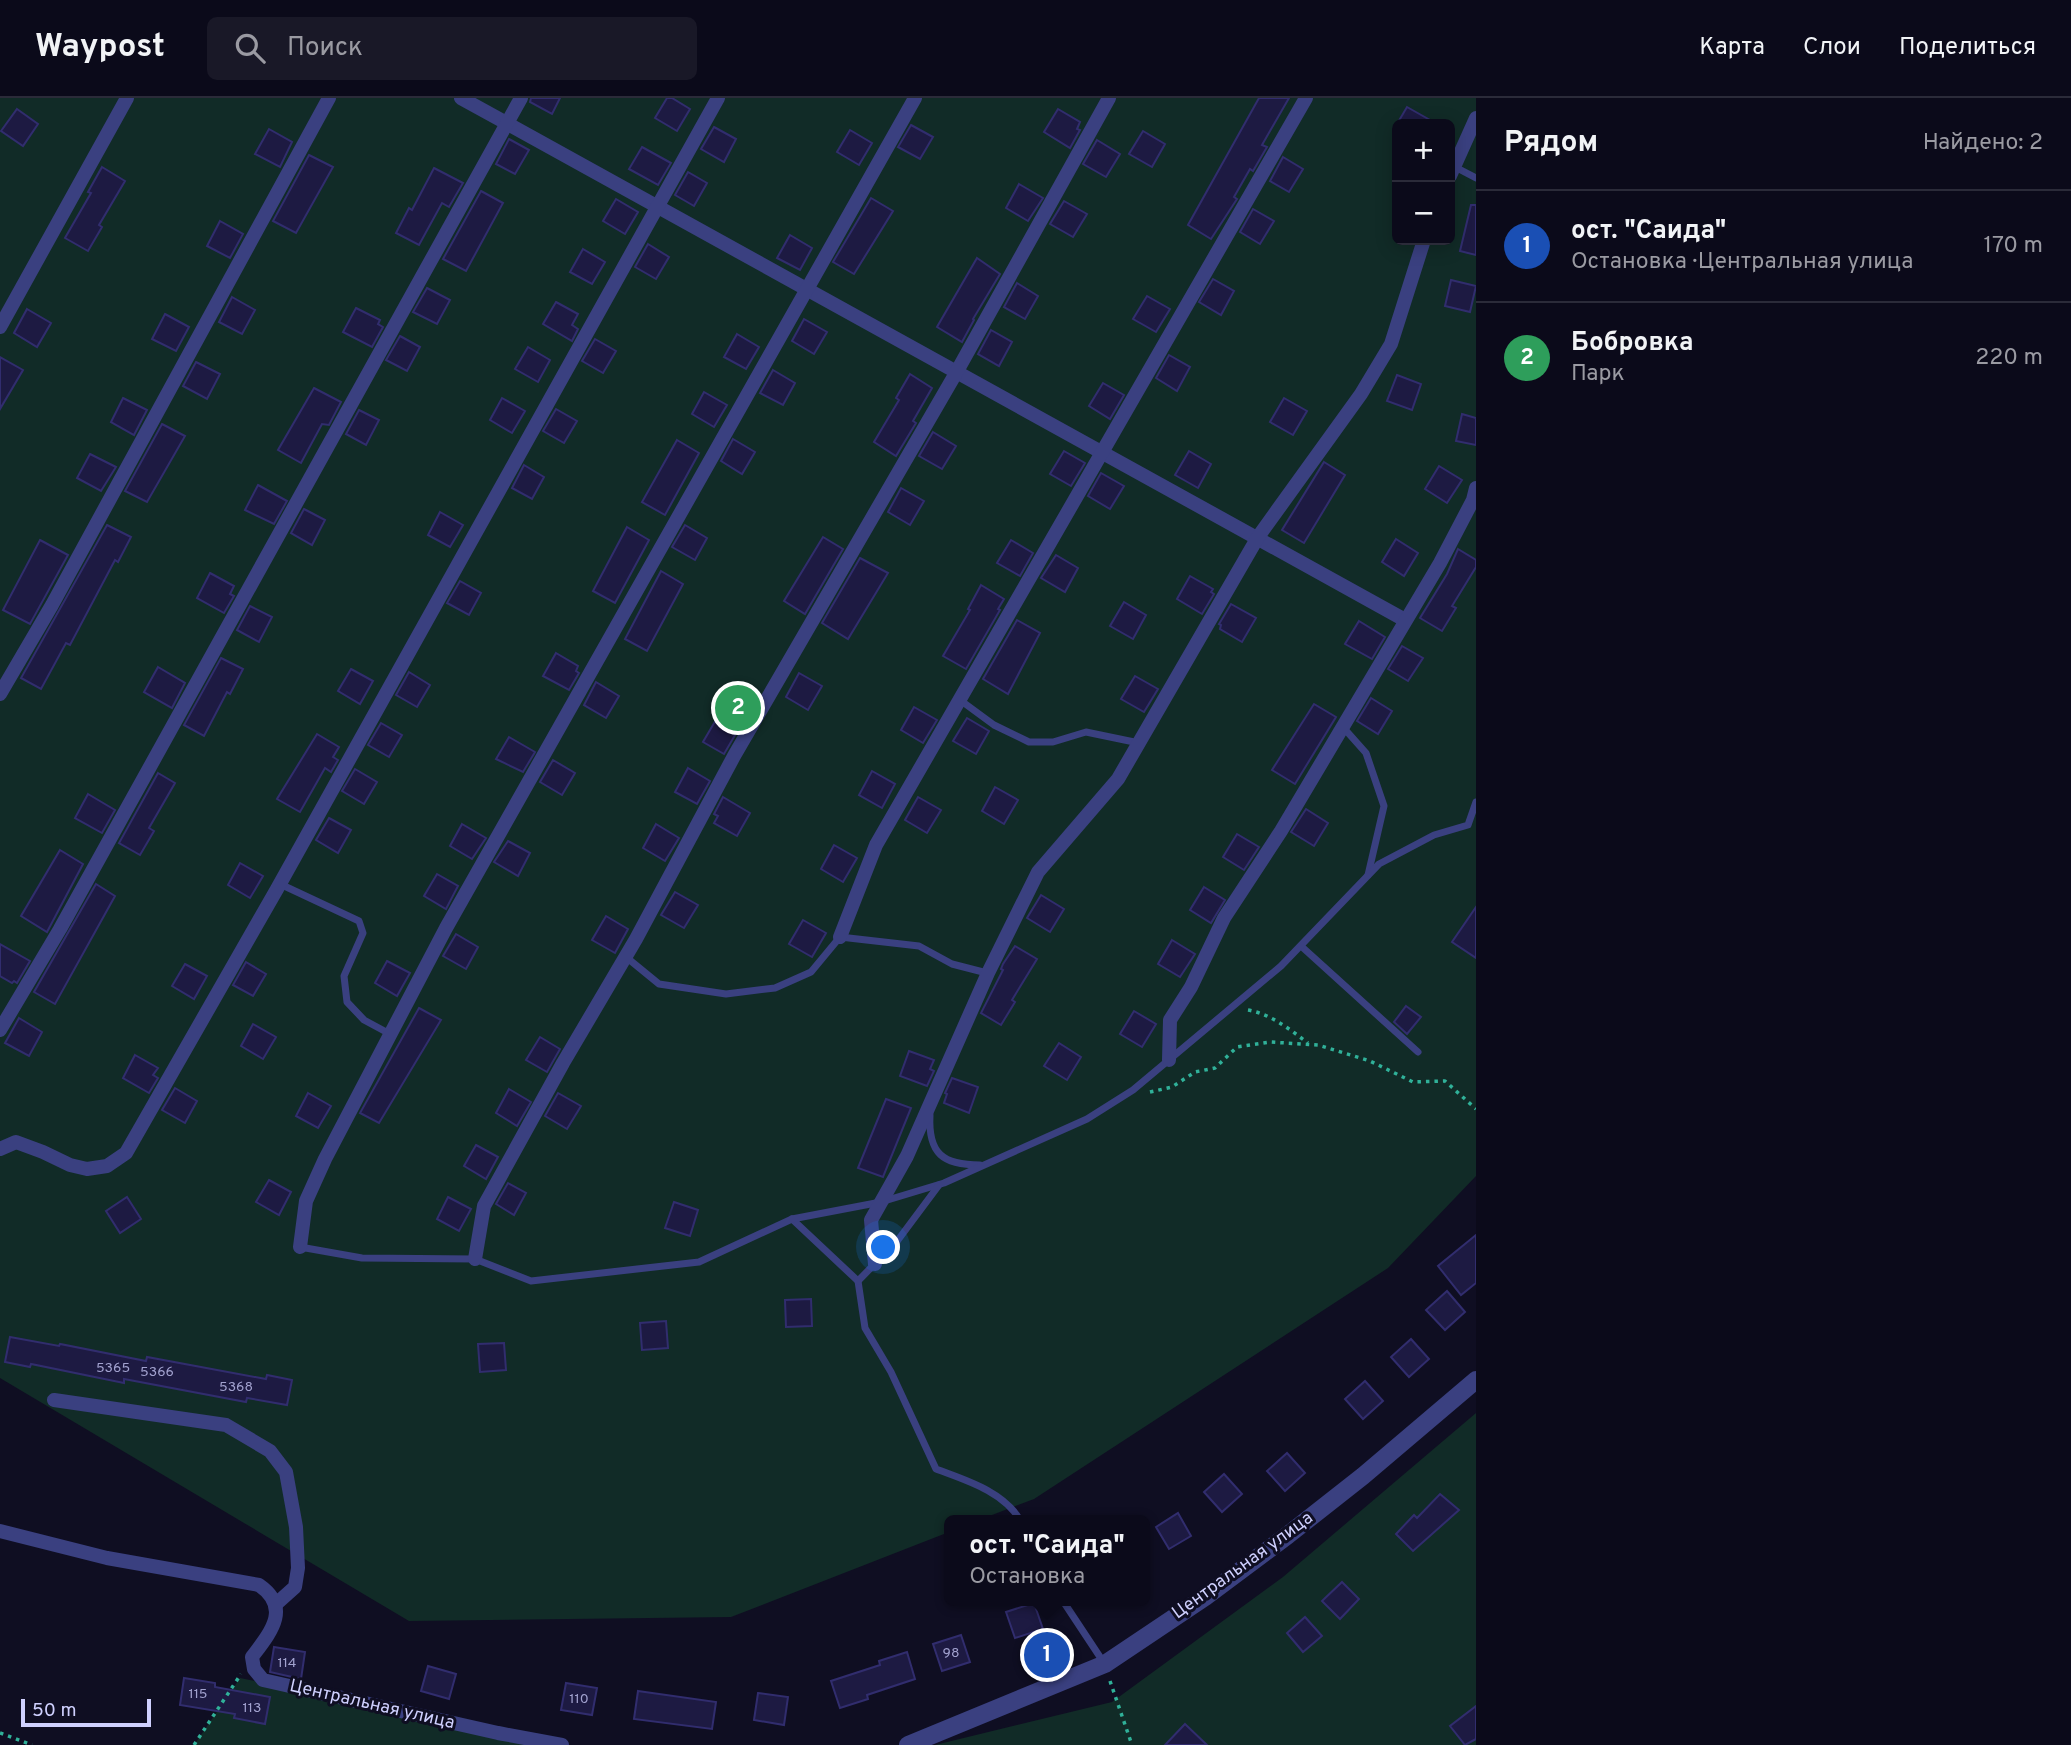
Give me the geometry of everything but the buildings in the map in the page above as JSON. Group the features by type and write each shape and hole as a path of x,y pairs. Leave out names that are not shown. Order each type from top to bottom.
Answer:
{"street":[{"path":"0,327 127,98"},
{"path":"0,694 59,593 329,98"},
{"path":"461,98 1405,620"},
{"path":"0,1030 60,929 521,98"},
{"path":"0,1149 16,1142 70,1165 87,1169 107,1166 126,1153 280,884 718,98"},
{"path":"300,1247 306,1201 325,1159 446,928 915,98"},
{"path":"475,1259 484,1206 563,1063 626,957 734,756 956,373 1109,98"},
{"path":"840,937 876,845 1306,98"},
{"path":"1455,164 1476,118"},
{"path":"875,1264 871,1220 907,1156 988,974 1038,872 1118,779 1258,537 1361,394 1391,344 1422,245"},
{"path":"1169,1060 1170,1020 1191,987 1224,918 1281,831 1440,563 1473,500 1476,488"},
{"name":"Центральная улица","path":"908,1745 1105,1664 1205,1597 1288,1535 1363,1476 1476,1380"},
{"path":"54,1400 226,1425 270,1451 286,1472 296,1527 298,1568 295,1587 276,1604"},
{"path":"0,1531 107,1558 259,1585 268,1591 276,1604 277,1616 270,1634 252,1657"},
{"name":"Центральная улица","path":"252,1657 254,1669 263,1680 562,1745"}],"lane":[{"path":"1455,172 1476,177"},
{"path":"960,699 994,725 1029,742 1053,742 1086,732 1139,743"},
{"path":"1342,726 1366,753 1384,806 1367,876"},
{"path":"300,1247 362,1258 475,1259 531,1281 699,1262 792,1219 881,1202 939,1185 1087,1119 1133,1090 1282,966 1379,864 1423,841 1468,825 1476,802"},
{"path":"280,884 359,921 363,933 344,976 347,1002 364,1020 390,1034"},
{"path":"626,957 659,984 726,994 775,988 811,972 840,937 919,946 952,964 988,974"},
{"path":"1301,946 1418,1052"},
{"path":"930,1103 929,1131 940,1156 958,1165 983,1165"},
{"path":"858,1280 898,1240 939,1185"},
{"path":"792,1219 858,1280 865,1328 891,1372 936,1469 981,1486 1017,1515"},
{"path":"1066,1606 1105,1664"}],"path":[{"path":"1232,1007 1259,1012 1277,1021 1309,1044"},
{"path":"1145,1093 1172,1087 1195,1072 1215,1068 1237,1047 1270,1042 1318,1045 1370,1060 1413,1082 1445,1081 1476,1109"},
{"path":"194,1745 252,1657"},
{"path":"1105,1664 1132,1745"},
{"path":"0,1733 32,1745"}],"green space":[{"path":"0,98 1476,98 1476,1176 1388,1268 1034,1499 992,1515 944,1515 944,1534 731,1617 409,1621 0,1378"},
{"path":"1476,1413 1476,1745 935,1745 1112,1702 1283,1577"},
{"path":"240,1678 562,1745 194,1745"}],"place":[{"name":"Бобровка","path":"738,708"},
{"name":"ост. \"Саида\"","path":"1047,1655"}]}
